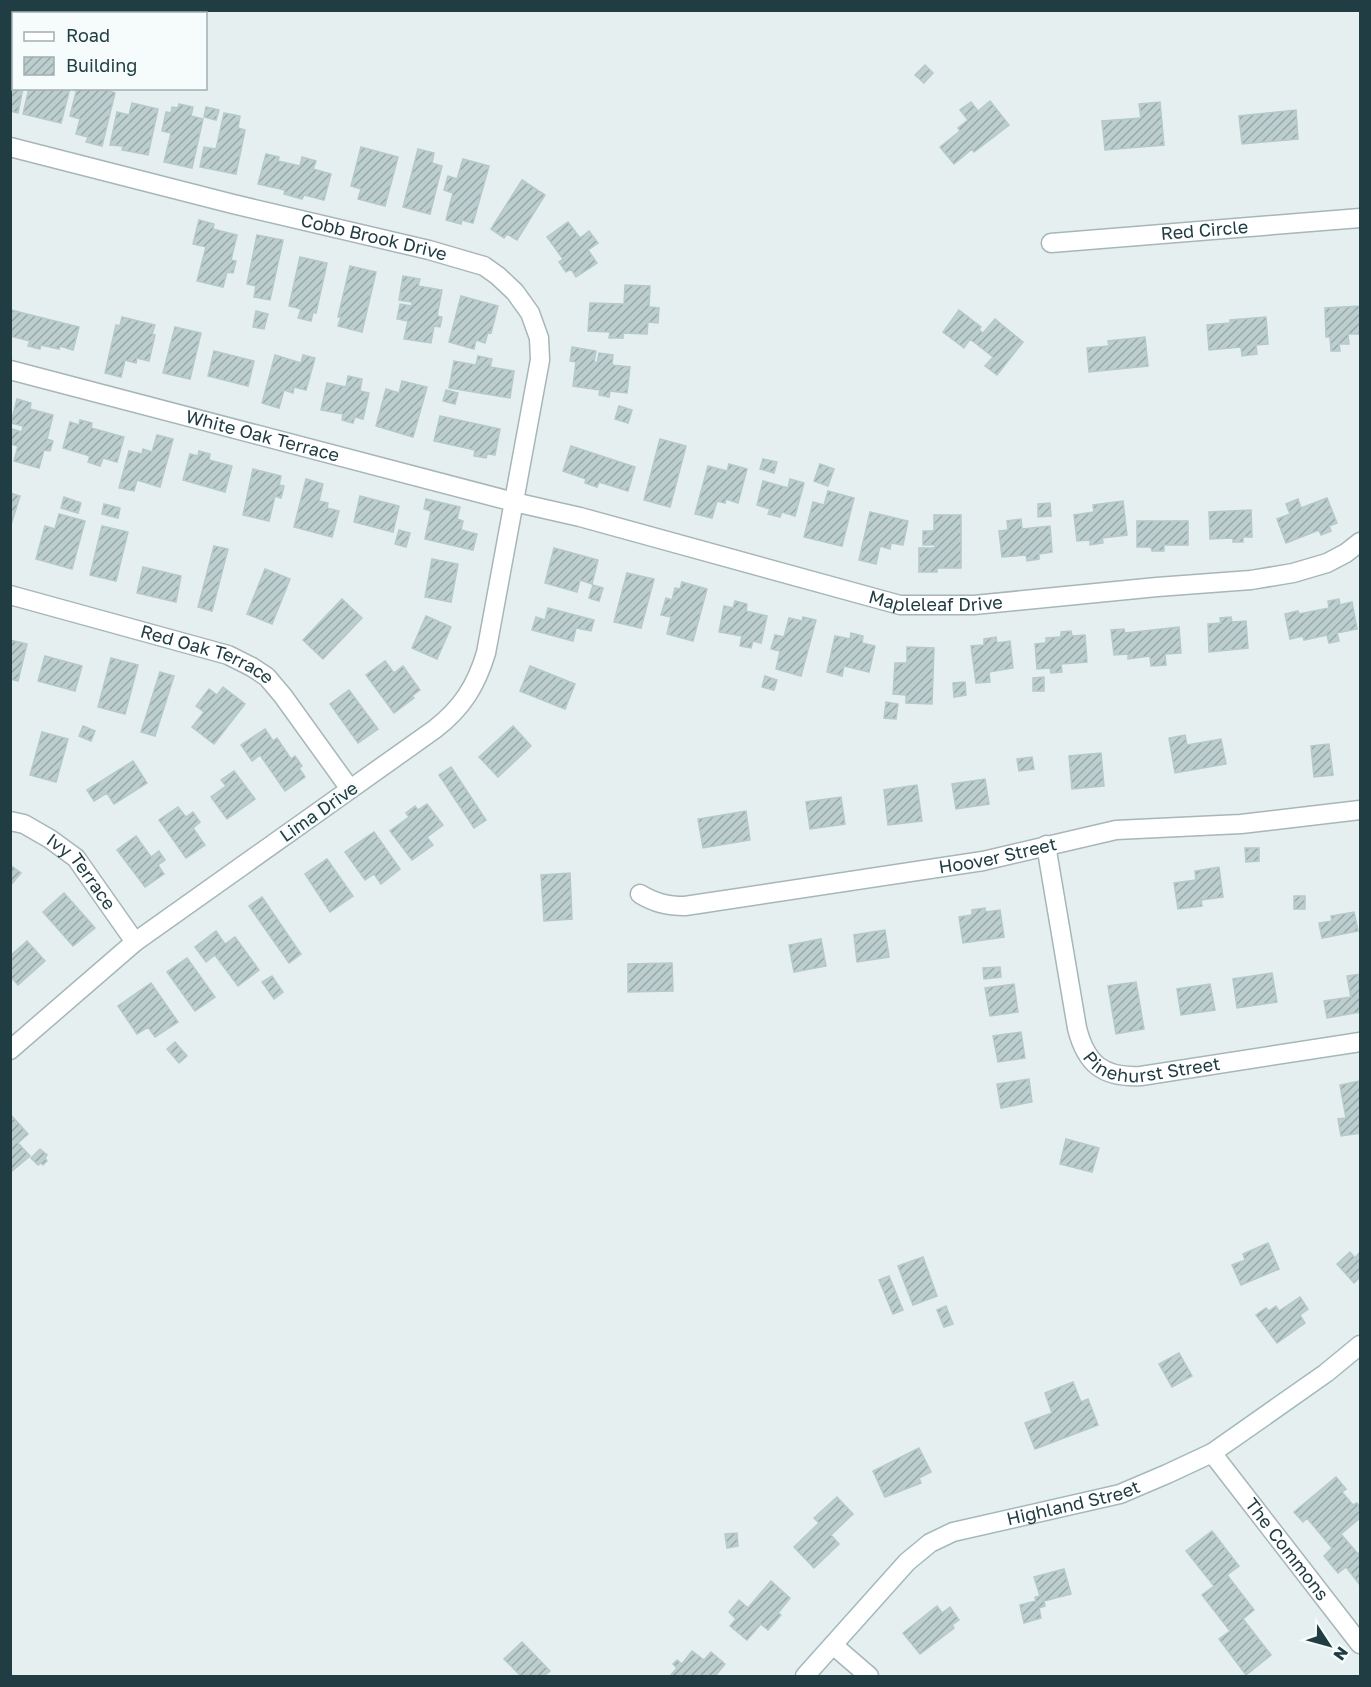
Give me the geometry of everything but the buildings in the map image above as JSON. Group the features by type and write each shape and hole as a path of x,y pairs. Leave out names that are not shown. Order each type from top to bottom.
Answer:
{"street":[{"name":"Cobb Brook Drive","path":"10,147 233,204 429,250 484,266 515,292 530,313 539,338 540,360 514,502"},
{"name":"Red Circle","path":"1051,243 1360,218"},
{"name":"White Oak Terrace","path":"10,370 514,502"},
{"name":"Mapleleaf Drive","path":"514,502 580,517 900,605 974,605 1157,586 1251,580 1293,573 1327,563 1360,542"},
{"name":"Lima Drive","path":"10,1050 135,942 448,719 471,693 480,674 486,653 514,502"},
{"name":"Red Oak Terrace","path":"10,595 228,656 252,667 267,677 284,696 351,789"},
{"name":"Hoover Street","path":"640,894 654,902 668,906 685,906 983,861 1116,830 1241,824 1360,810"},
{"name":"Ivy Terrace","path":"10,821 33,829 76,858 135,942"},
{"name":"Pinehurst Street","path":"1046,845 1077,1028 1085,1050 1098,1068 1120,1076 1141,1076 1360,1042"},
{"name":"Highland Street","path":"805,1677 907,1562 930,1543 953,1532 1120,1494 1167,1474 1212,1453 1360,1345"},
{"name":"The Commons","path":"1212,1453 1360,1644"},
{"path":"833,1645 869,1677"}]}
